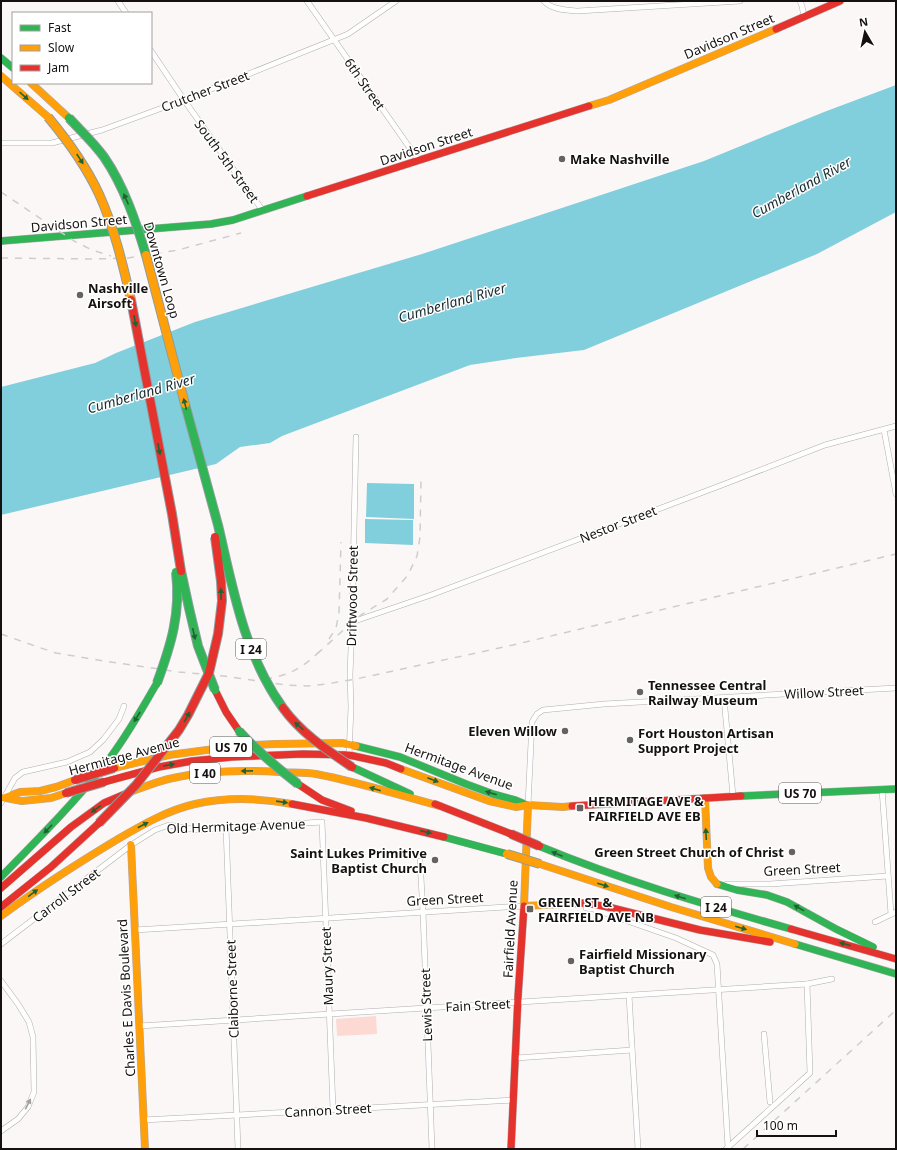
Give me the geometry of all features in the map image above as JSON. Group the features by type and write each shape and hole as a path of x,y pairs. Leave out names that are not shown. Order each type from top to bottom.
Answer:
{"main road":[{"name":"Davidson Street","path":"1,242 211,224 233,220 609,100 840,1"},
{"path":"1,58 12,67"},
{"name":"I 24","path":"1,76 48,117 64,136 81,160 104,205 124,270 133,310 186,596 196,640 203,662 226,712 239,731 255,749 274,766 322,800 388,823 507,854 671,907 896,974"},
{"name":"Downtown Loop","path":"32,84 69,118 106,160 133,215 145,248 210,496"},
{"path":"1,907 51,867 136,785 179,730 188,715 209,673 218,634 222,601 221,580 210,496"},
{"name":"I 24","path":"210,496 236,601 249,643 261,671 276,699 293,721 324,749 352,766 385,783 583,864 649,887 896,958"},
{"path":"1,877 63,814 107,762 130,729 157,683 172,642 178,596 171,513"},
{"name":"Hermitage Avenue","path":"2,800 20,792 56,787 114,768 169,755 237,746 342,743 400,757 466,784 528,805"},
{"name":"Hermitage Avenue","path":"2,800 22,801 51,798 159,767 192,761 232,756 279,754 349,755 386,763 489,801 516,807 528,805 563,807 733,796 896,789"},
{"name":"I 40","path":"1,888 71,826 104,803 148,785 179,777 223,771 266,770 314,774 352,782 440,806"},
{"name":"I 40","path":"1,916 42,886 91,855 143,825 171,811 194,804 222,799 252,798 298,804 388,823"},
{"path":"705,798 708,870 711,877 718,884 737,890 767,895 787,902 859,941 896,958"},
{"name":"Fairfield Avenue","path":"511,1149 516,1058 517,1002 524,906 528,805"},
{"name":"Charles E Davis Boulevard","path":"131,845 145,1149"},
{"path":"566,904 584,903 608,907 700,930 812,949"},
{"name":"Green Street","path":"524,906 566,904"}],"street":[{"path":"118,1 125,12"},
{"name":"6th Street","path":"307,1 419,161"},
{"name":"Crutcher Street","path":"1,143 52,143 102,130 184,100 335,40 348,34 396,1"},
{"path":"544,1 546,4 563,10 578,11 740,1"},
{"path":"800,1 804,17"},
{"name":"South 5th Street","path":"152,52 263,211"},
{"name":"Nestor Street","path":"352,622 432,595 825,445 896,426"},
{"path":"884,430 896,494"},
{"name":"Driftwood Street","path":"349,755 356,436"},
{"name":"Willow Street","path":"538,712 547,709 604,704 896,688"},
{"path":"724,698 733,796"},
{"path":"2,800 15,778 23,772 67,762 90,752 103,740 120,719 124,706"},
{"name":"Fairfield Avenue","path":"528,805 532,722 534,716 538,712"},
{"path":"882,789 890,914"},
{"name":"Old Hermitage Avenue","path":"131,845 155,830 169,826 196,830 322,822"},
{"name":"Maury Street","path":"322,822 333,1109"},
{"name":"Claiborne Street","path":"226,828 238,1149"},
{"name":"Carroll Street","path":"1,944 131,845"},
{"name":"Lewis Street","path":"420,861 432,1149"},
{"name":"Green Street","path":"718,884 770,884 888,876"},
{"name":"Green Street","path":"566,904 593,909 676,938 713,955 717,964 719,990"},
{"name":"Green Street","path":"135,930 524,906"},
{"path":"875,922 896,912"},
{"name":"Fain Street","path":"139,1026 719,990 807,984 832,979"},
{"path":"1,981 29,1022 33,1037 34,1092 28,1107 18,1119 1,1131"},
{"path":"727,1148 810,1073 807,984"},
{"path":"719,990 727,1148"},
{"path":"629,995 638,1149"},
{"path":"764,1034 770,1102"},
{"path":"516,1058 632,1050"},
{"name":"Cannon Street","path":"143,1120 513,1100"}],"shaded area":[{"path":"376,1016 377,1034 337,1036 336,1019"}],"water":[{"name":"Cumberland River","path":"896,85 896,212 817,254 584,350 470,365 282,436 270,443 240,447 216,464 1,515 1,387 95,363 116,353 195,322 422,254 704,161 824,112"},
{"path":"367,483 414,484 414,519 366,517"},
{"path":"365,519 413,520 413,545 365,543"}],"railway":[{"path":"1,192 74,241 92,250 111,256"},
{"path":"1,258 128,258 178,250 241,233"},
{"path":"317,654 361,615 387,599 408,575 417,556 420,537 421,481"},
{"path":"329,639 336,628 339,613 341,542"},
{"path":"1,634 56,653 179,672 224,676 286,685 308,686 356,679 513,645 896,554"},
{"path":"265,679 281,676 296,670 321,650"},
{"path":"743,1149 896,1010"}],"traffic: fast":[{"path":"1,58 12,67"},
{"path":"69,118 104,157 118,180 129,204 146,255"},
{"path":"1,241 211,224 233,220 307,196"},
{"path":"185,404 218,525 235,597 249,643 258,666 283,708"},
{"path":"181,571 198,646 215,690"},
{"path":"157,683 174,629 177,601 176,572"},
{"path":"1,877 94,778 127,734 157,683"},
{"path":"239,731 267,759 298,784"},
{"path":"356,746 400,757 466,784 527,805"},
{"path":"352,767 410,794"},
{"path":"741,796 896,789"},
{"path":"444,837 507,854"},
{"path":"539,846 632,881 791,929"},
{"path":"717,884 737,890 767,895 787,902 836,929 873,947"},
{"path":"795,944 896,974"}],"traffic: slow":[{"path":"589,106 609,100 776,29"},
{"path":"1,76 48,117"},
{"path":"32,84 69,118"},
{"path":"48,117 76,154 99,194 114,233 131,300"},
{"path":"146,255 185,404"},
{"path":"114,768 169,755 237,746 342,743 356,746"},
{"path":"401,769 489,801 516,807 528,805 563,807 572,806"},
{"path":"130,792 167,779 186,775 213,772 266,771 316,774 440,806"},
{"path":"4,798 20,792 40,791 56,787 75,780"},
{"path":"6,798 22,801 51,798 66,793"},
{"path":"705,798 708,868 711,877 717,884"},
{"path":"1,916 103,848 146,823 175,810 195,804 231,799 268,800 292,804"},
{"path":"528,805 524,906 566,904"},
{"path":"131,845 145,1149"},
{"path":"507,854 540,864"},
{"path":"540,864 671,907 795,944"}],"traffic: jam":[{"path":"776,29 840,1"},
{"path":"307,196 589,106"},
{"path":"131,300 172,514 181,571"},
{"path":"99,823 136,785 179,730 209,673 218,634 222,601 215,537"},
{"path":"215,690 226,712 239,731"},
{"path":"283,708 306,733 352,767"},
{"path":"104,782 159,767 192,761 232,757 303,754 349,755 386,763 401,769"},
{"path":"75,780 114,768"},
{"path":"66,793 104,782"},
{"path":"298,784 322,800 351,811"},
{"path":"1,888 71,827 104,803 130,792"},
{"path":"572,806 741,796"},
{"path":"292,804 366,818 444,837"},
{"path":"435,804 511,834"},
{"path":"1,907 51,867 99,823"},
{"path":"511,834 539,846"},
{"path":"566,904 584,903 608,907 700,930 770,942"},
{"path":"511,1149 524,906"},
{"path":"791,929 896,959"}],"place":[{"name":"Make Nashville","path":"562,159"},
{"name":"Nashville Airsoft","path":"80,295"},
{"name":"Tennessee Central Railway Museum","path":"640,692"},
{"name":"Eleven Willow","path":"565,731"},
{"name":"Fort Houston Artisan Support Project","path":"630,740"},
{"name":"HERMITAGE AVE & FAIRFIELD AVE EB","path":"580,808"},
{"name":"Green Street Church of Christ","path":"792,852"},
{"name":"Saint Lukes Primitive Baptist Church","path":"435,860"},
{"name":"GREEN ST & FAIRFIELD AVE NB","path":"530,909"},
{"name":"Fairfield Missionary Baptist Church","path":"571,961"}]}
